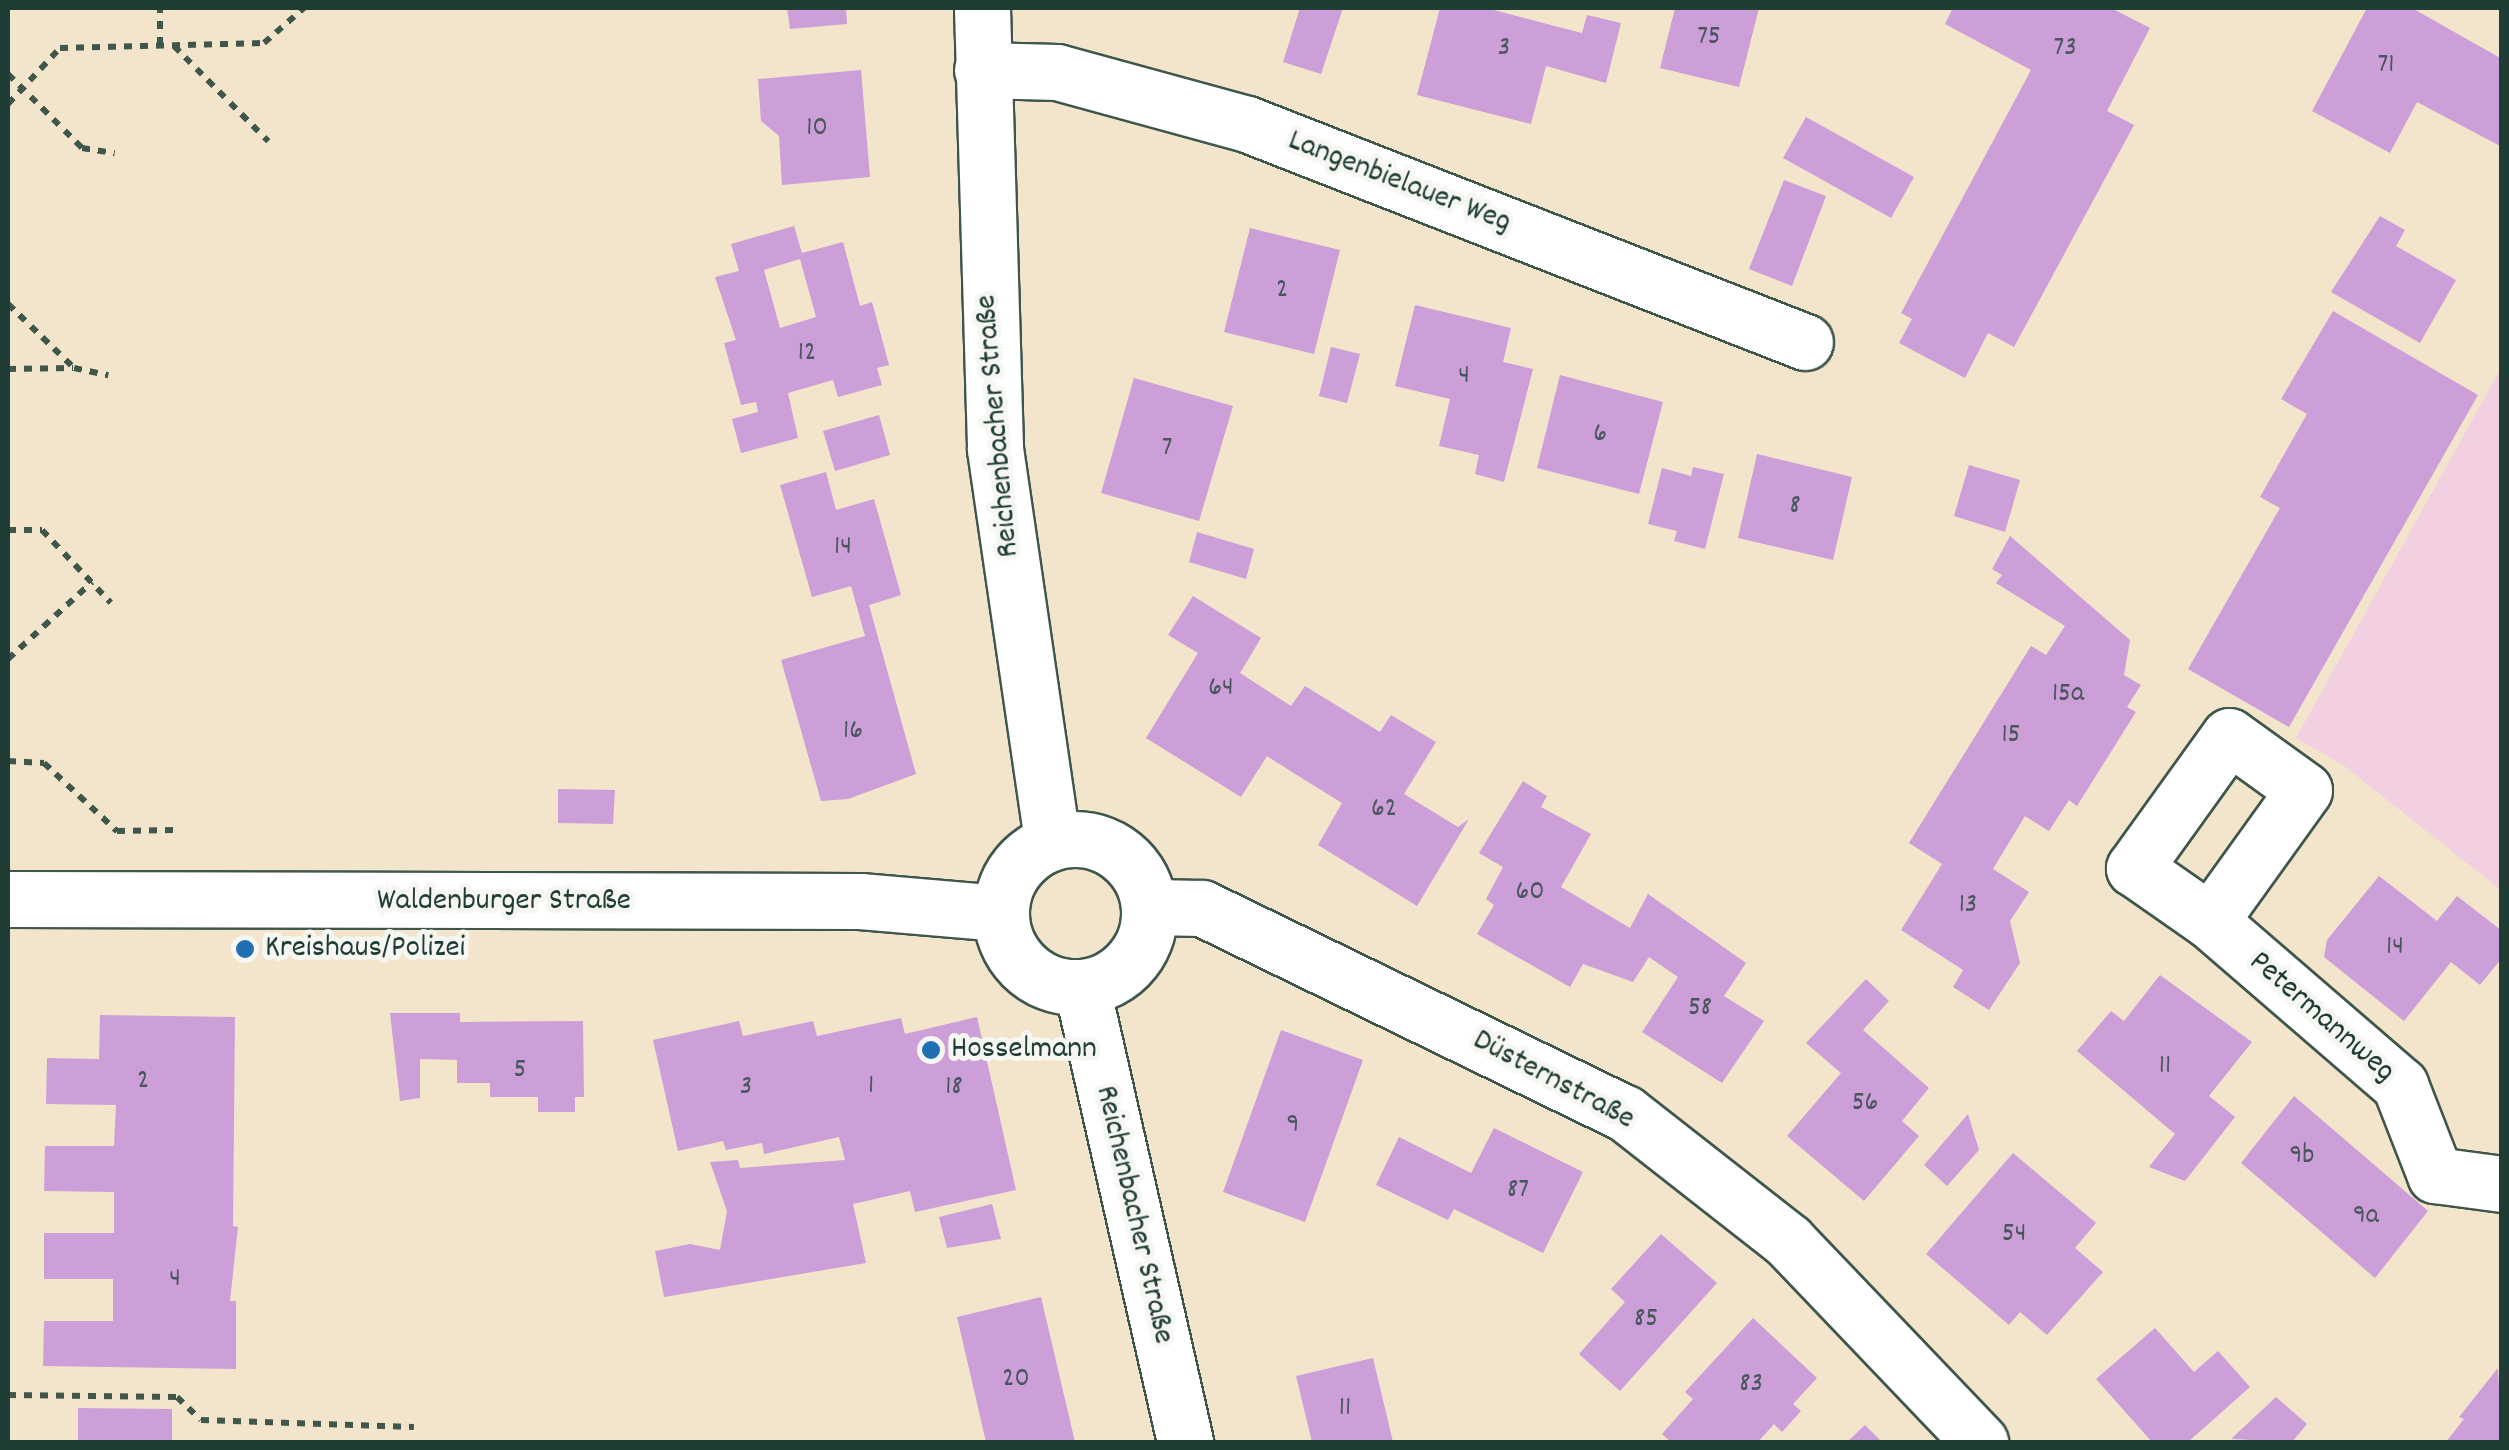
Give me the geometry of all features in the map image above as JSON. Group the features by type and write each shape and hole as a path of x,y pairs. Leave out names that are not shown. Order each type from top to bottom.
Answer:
{"street":[{"name":"Reichenbacher Straße","path":"982,8 995,449 1052,841"},
{"name":"Langenbielauer Weg","path":"982,70 1057,72 1246,124 1806,342"},
{"path":"1087,839 1116,850 1140,875 1150,907 1146,936 1133,960 1113,978 1082,988 1061,986 1025,969 1004,936 1000,912 1013,870 1052,841 1087,839"},
{"name":"Waldenburger Straße","path":"8,899 860,901 1000,912"},
{"name":"Düsternstraße","path":"1150,907 1202,908 1625,1113 1788,1241 1980,1442"},
{"name":"Petermannweg","path":"2210,921 2400,1084 2435,1176 2502,1184"},
{"name":"Reichenbacher Straße","path":"1082,988 1185,1442"}],"path":[{"path":"160,8 160,46"},
{"path":"8,104 60,48 264,43 304,8"},
{"path":"173,45 268,142"},
{"path":"8,74 82,148 115,153"},
{"path":"8,304 74,368"},
{"path":"8,369 74,368 108,376"},
{"path":"8,530 42,530 112,603"},
{"path":"8,659 92,582"},
{"path":"8,761 44,762 117,831 174,830"},
{"path":"8,1394 177,1398 201,1420 414,1426"}],"shaded area":[{"path":"2501,368 2501,890 2343,765 2296,738"}],"building":[{"path":"787,8 846,8 847,24 790,29"},
{"path":"1300,8 1343,8 1321,74 1283,62"},
{"path":"1440,8 1486,8 1582,33 1587,15 1621,23 1606,83 1546,66 1531,124 1417,95"},
{"path":"1675,8 1759,8 1739,87 1660,68"},
{"path":"1953,8 2111,8 2150,28 2107,111 2134,125 2014,347 1988,333 1965,378 1899,343 1912,319 1901,313 2031,70 1945,24"},
{"path":"2367,8 2412,8 2502,59 2502,147 2417,102 2390,153 2312,111"},
{"path":"861,70 870,177 782,185 779,136 761,121 758,79"},
{"path":"1806,117 1914,177 1891,218 1783,158"},
{"path":"1784,180 1826,196 1792,286 1749,269"},
{"path":"2380,216 2405,230 2396,246 2456,280 2420,343 2331,292"},
{"path":"794,226 802,253 843,242 860,306 872,302 889,365 877,368 882,385 838,397 833,380 788,393 798,438 741,453 732,419 758,412 756,402 741,405 724,343 736,340 715,277 739,271 731,244","holes":["800,259 816,317 780,328 764,270"]},
{"path":"1250,228 1340,250 1314,354 1224,332"},
{"path":"1415,305 1511,328 1503,362 1533,369 1504,482 1475,474 1479,455 1439,446 1450,399 1395,386"},
{"path":"2333,311 2478,395 2289,727 2188,669 2280,508 2260,497 2307,414 2281,399"},
{"path":"1331,347 1360,354 1347,403 1319,396"},
{"path":"1560,375 1663,402 1639,494 1537,468"},
{"path":"1134,378 1233,406 1199,521 1101,493"},
{"path":"879,415 890,455 835,471 823,431"},
{"path":"1757,454 1852,477 1833,560 1738,538"},
{"path":"1969,465 2020,480 2005,532 1954,516"},
{"path":"1693,467 1724,474 1705,549 1674,541 1677,531 1648,524 1662,468 1691,476"},
{"path":"826,472 836,510 874,499 901,595 869,605 916,774 848,799 821,801 781,660 865,636 851,586 812,597 780,485"},
{"path":"1197,532 1254,549 1246,579 1189,562"},
{"path":"2010,536 2130,640 2124,675 2141,685 2127,707 2136,712 2077,806 2069,800 2049,831 2025,816 1993,869 2029,892 2010,921 2020,963 1989,1010 1953,987 1963,970 1901,930 1942,864 1909,843 2031,646 2046,655 2065,626 1996,583 2002,575 1992,569"},
{"path":"1193,596 1261,638 1240,673 1291,706 1305,686 1380,732 1391,715 1436,742 1404,794 1458,827 1469,819 1417,906 1318,845 1342,803 1267,756 1241,797 1146,738 1198,653 1168,635"},
{"path":"1523,781 1547,796 1541,807 1591,834 1561,887 1630,928 1648,894 1746,963 1724,996 1764,1021 1722,1083 1642,1032 1678,977 1649,957 1633,982 1583,964 1570,987 1477,934 1494,905 1486,899 1503,867 1479,853"},
{"path":"558,789 615,790 613,824 558,823"},
{"path":"2379,876 2437,921 2457,896 2502,931 2502,958 2480,985 2451,962 2404,1021 2324,957 2327,940"},
{"path":"2160,975 2252,1042 2209,1096 2235,1117 2185,1181 2149,1167 2175,1134 2077,1051 2111,1011 2124,1021"},
{"path":"1866,979 1889,1001 1863,1030 1929,1088 1902,1121 1919,1136 1864,1201 1787,1136 1841,1073 1806,1043"},
{"path":"390,1013 460,1013 460,1022 583,1021 584,1097 575,1097 575,1112 538,1112 538,1097 490,1097 490,1083 457,1083 457,1060 420,1059 420,1098 400,1101"},
{"path":"100,1015 235,1017 233,1226 238,1227 230,1301 236,1301 236,1369 43,1366 44,1321 113,1321 113,1279 44,1279 44,1233 114,1233 114,1192 44,1191 45,1146 114,1146 116,1105 46,1104 47,1058 99,1059"},
{"path":"977,1017 1016,1190 915,1212 910,1191 853,1204 866,1263 664,1297 655,1251 690,1244 720,1250 727,1211 710,1162 738,1160 740,1168 845,1160 839,1137 764,1154 762,1143 726,1150 723,1141 678,1151 653,1040 739,1021 743,1036 813,1021 817,1036 901,1018 905,1034"},
{"path":"1281,1030 1363,1060 1305,1222 1223,1192"},
{"path":"2294,1096 2428,1211 2375,1278 2241,1163"},
{"path":"1968,1114 1979,1150 1947,1186 1924,1165"},
{"path":"1494,1128 1583,1172 1543,1253 1454,1209 1448,1220 1376,1185 1399,1137 1471,1173"},
{"path":"2013,1153 2096,1223 2075,1248 2103,1272 2047,1335 2020,1312 2009,1325 1926,1254"},
{"path":"992,1204 1001,1239 947,1248 939,1217"},
{"path":"1661,1234 1717,1283 1620,1391 1579,1354 1625,1302 1611,1289"},
{"path":"1041,1297 1075,1442 986,1442 957,1317"},
{"path":"1753,1318 1817,1378 1793,1404 1801,1411 1782,1432 1774,1424 1758,1442 1671,1442 1662,1434 1693,1399 1685,1392"},
{"path":"2155,1328 2194,1372 2218,1351 2250,1387 2188,1442 2152,1442 2096,1379"},
{"path":"1373,1358 1393,1442 1312,1442 1296,1376"},
{"path":"2498,1368 2502,1442 2446,1442 2464,1419 2459,1417"},
{"path":"2276,1397 2307,1424 2292,1442 2231,1439"},
{"path":"78,1408 172,1409 172,1442 78,1442"},
{"path":"1865,1425 1882,1442 1847,1442"}],"place":[{"name":"Kreishaus/Polizei","path":"245,949"},
{"name":"Hosselmann","path":"931,1050"}]}
